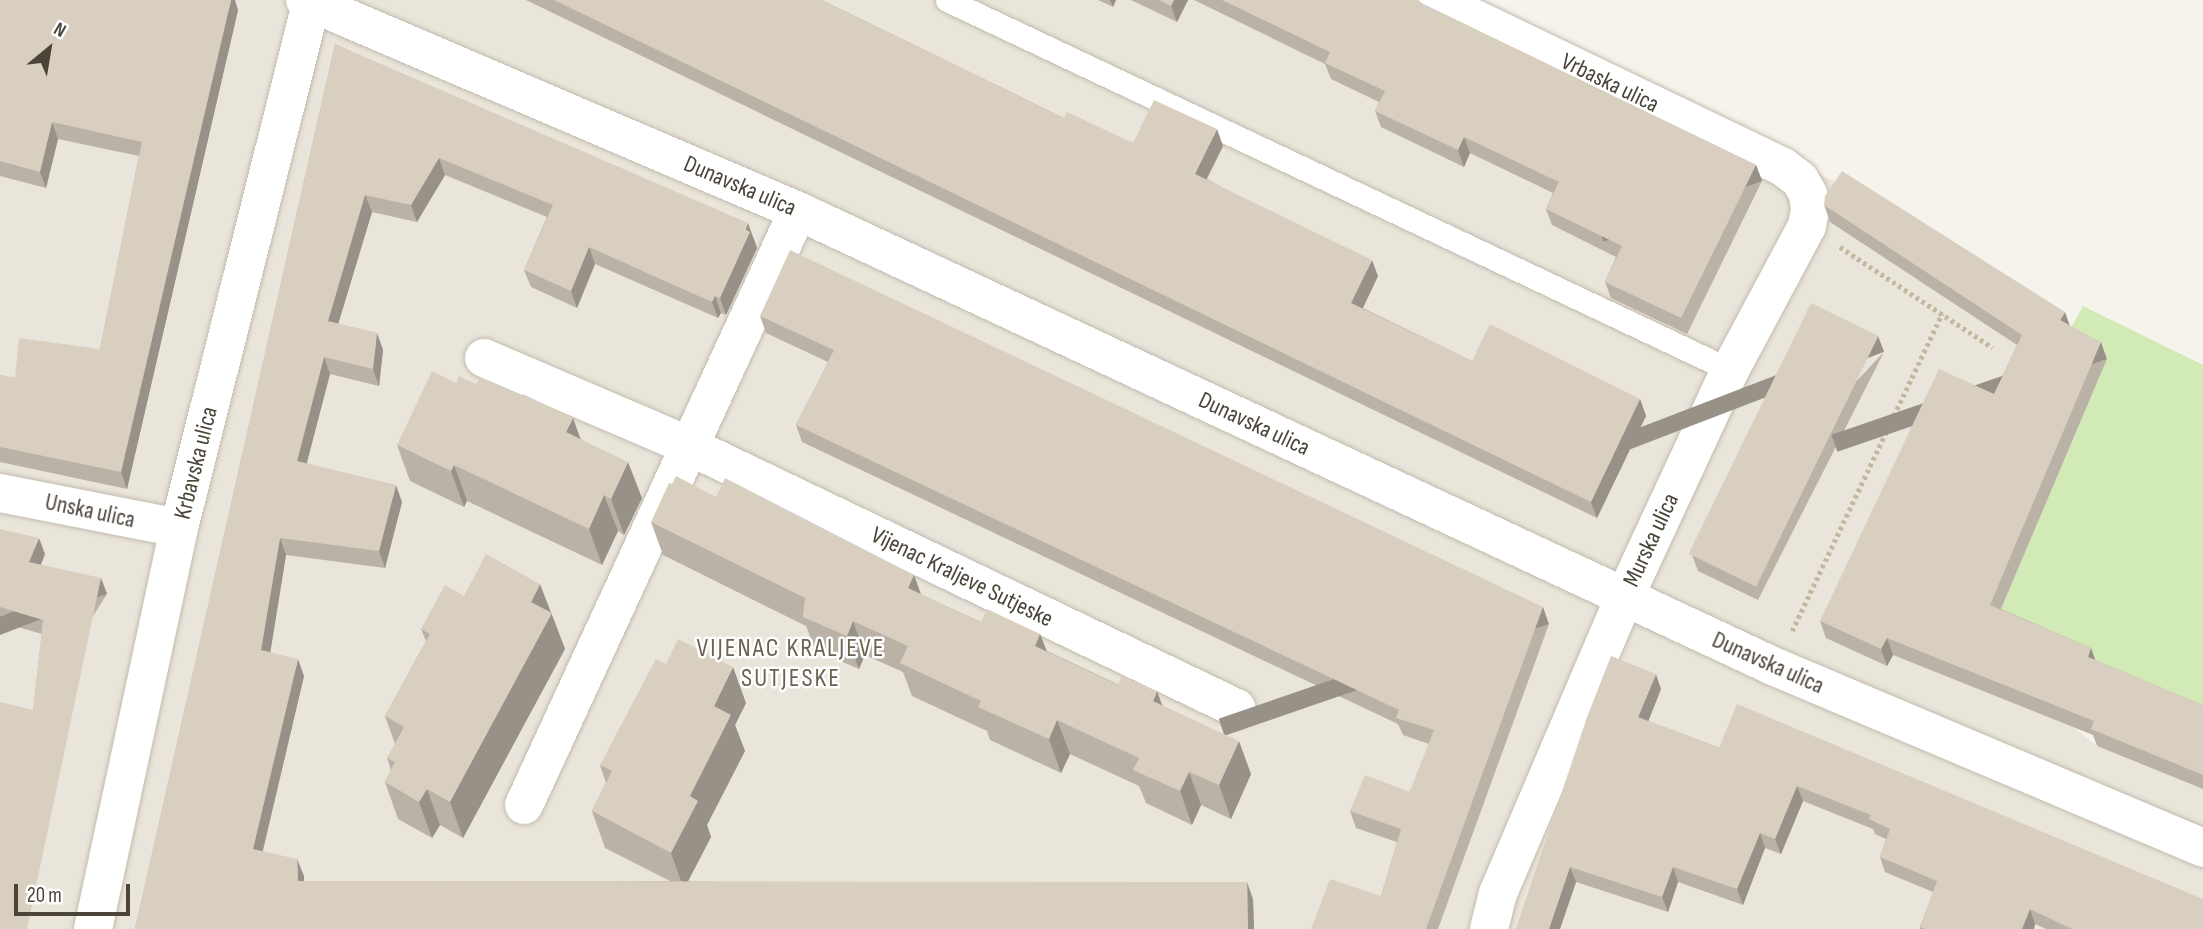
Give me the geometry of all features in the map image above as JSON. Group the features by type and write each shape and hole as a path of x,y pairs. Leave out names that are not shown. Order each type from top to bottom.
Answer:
{"street":[{"name":"Vrbaska ulica","path":"1436,0 1783,167"},
{"name":"Dunavska ulica","path":"309,1 798,211 1775,667 2203,848"},
{"name":"Krbavska ulica","path":"93,929 179,528 309,1"},
{"name":"Murska ulica","path":"1489,929 1498,893 1624,598 1730,370 1807,226 1810,209 1808,194 1800,180 1783,167"},
{"path":"524,805 798,211"},
{"name":"Vijenac Kraljeve Sutjeske","path":"484,358 689,446 1236,708"},
{"name":"Unska ulica","path":"0,493 179,528"}],"lane":[{"path":"947,0 1730,370"}],"path":[{"path":"1807,226 1993,348"},
{"path":"1775,667 1942,314"}],"shaded area":[{"path":"0,0 1460,0 1848,188 2107,359 1996,621 2072,726 2097,746 2203,789 2203,929 0,929"}],"green space":[{"path":"2083,306 2203,365 2203,720 1996,621 2107,359 2066,337"}],"building":[{"path":"0,0 231,0 121,472 0,447 0,375 15,378 19,338 100,349 142,142 52,122 40,172 0,161"},
{"path":"554,0 822,0 1064,118 1067,112 1133,143 1154,100 1217,129 1195,174 1372,260 1351,303 1472,361 1490,324 1640,399 1591,502"},
{"path":"1159,0 1174,0 1171,6"},
{"path":"1222,0 1418,0 1756,165 1681,318 1605,282 1622,246 1546,209 1559,182 1464,137 1458,150 1375,111 1385,91 1325,63 1330,52"},
{"path":"335,44 748,223 745,229 750,232 720,298 715,296 712,302 589,247 571,291 524,270 553,205 439,158 411,205 365,195 328,321 377,333 373,369 324,357 297,461 396,485 379,551 280,538 261,650 298,659 253,849 297,859 298,881 1247,882 1248,929 135,929"},
{"path":"1842,171 2065,312 2060,320 2101,342 1990,605 2091,648 2088,657 2203,705 2203,775 2091,729 2094,721 1887,638 1881,649 1820,621 1939,369 1994,394 2022,335 1824,205 1825,196"},
{"path":"790,250 1543,607 1426,929 1311,929 1330,879 1381,896 1401,829 1350,811 1365,775 1410,792 1434,730 1396,718 1399,710 796,425 834,350 760,316"},
{"path":"1811,303 1878,336 1756,587 1689,554"},
{"path":"432,371 456,383 459,376 476,384 480,377 522,396 523,394 573,418 566,432 628,462 611,499 604,495 589,529 454,465 451,471 397,445"},
{"path":"676,476 716,497 725,478 914,575 908,588 981,622 987,609 1040,634 1035,646 1118,685 1122,676 1157,691 1153,701 1239,741 1219,785 1189,772 1180,791 1133,770 1139,758 1057,720 1049,739 978,707 981,701 900,663 908,646 853,621 847,636 803,617 805,598 651,522 669,483 672,484"},
{"path":"0,529 39,538 29,562 101,578 27,929 0,929 0,702 33,710 43,620 0,607"},
{"path":"486,554 540,584 531,602 552,613 450,802 427,789 419,802 385,782 395,762 387,758 404,727 385,716 430,634 421,629 445,585 464,596"},
{"path":"678,639 733,667 714,706 731,715 690,796 698,801 671,853 592,811 612,771 600,765 656,659 666,664"},
{"path":"1611,656 1656,674 1638,717 1719,748 1737,704 2203,899 2203,929 2072,929 2030,909 2022,929 1925,929 1920,927 1937,881 1880,857 1890,829 1869,819 1871,815 1797,786 1775,839 1760,833 1737,889 1673,867 1662,897 1570,867 1549,929 1516,929 1587,717"}],"district":[{"name":"VIJENAC KRALJEVE SUTJESKE","path":"791,664"}]}
